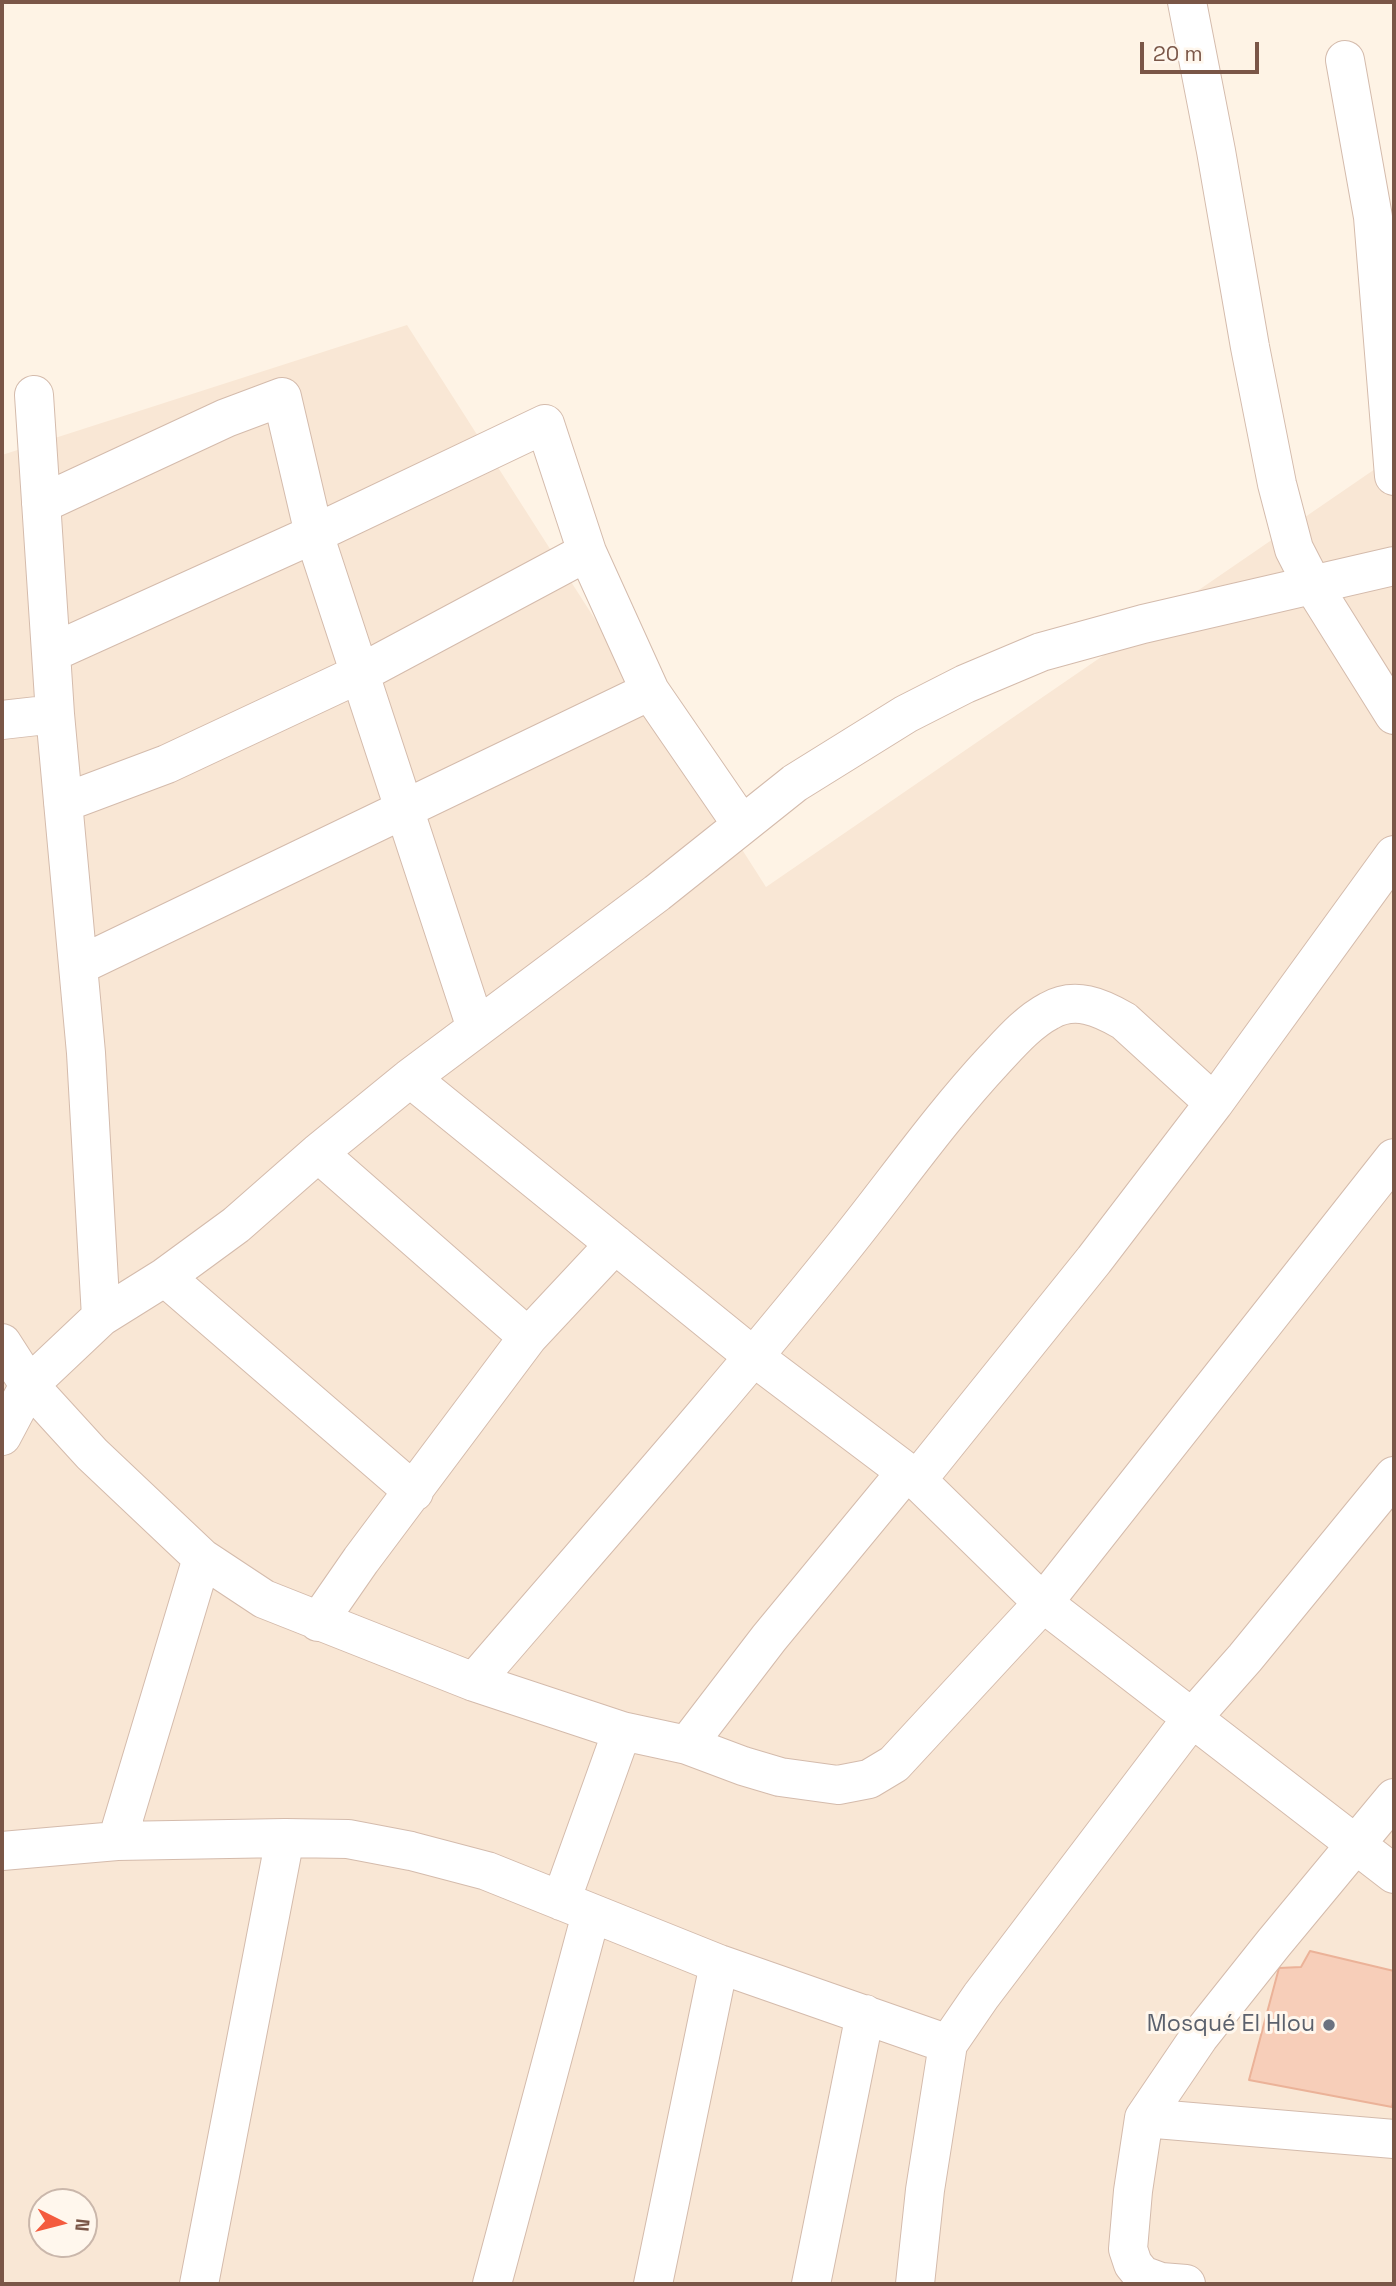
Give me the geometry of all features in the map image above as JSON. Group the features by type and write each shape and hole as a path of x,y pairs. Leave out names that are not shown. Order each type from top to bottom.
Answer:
{"street":[{"path":"1187,2 1277,484 1294,549 1312,584 1394,715"},
{"path":"1345,60 1373,217 1394,476"},
{"path":"34,394 55,714 86,1054 101,1317"},
{"path":"41,504 226,418 282,397 314,534 476,1028"},
{"path":"51,653 314,534 545,424 587,551 650,691 742,825"},
{"path":"63,803 167,764 359,674 587,551"},
{"path":"2,1436 29,1385 101,1317 165,1277 236,1225 410,1078 657,893 806,776 906,714 965,684 1041,652 1143,624 1394,566"},
{"path":"78,966 650,691"},
{"path":"2,720 55,714"},
{"path":"687,1745 769,1638 1094,1261 1214,1103 1394,855"},
{"path":"474,1682 754,1357 880,1202 967,1089 1028,1026 1049,1011 1066,1004 1087,1004 1107,1011 1124,1021 1214,1103"},
{"path":"410,1078 754,1357 911,1476 1043,1603 1394,1874"},
{"path":"318,1153 528,1337"},
{"path":"2,1343 29,1385 92,1454 202,1558 264,1599 474,1682 622,1731 687,1745 780,1777 838,1785 869,1779 894,1764 1043,1603 1394,1158"},
{"path":"318,1622 361,1560 528,1337 615,1244"},
{"path":"165,1277 414,1492"},
{"path":"915,2284 948,2044 981,1996 1192,1718 1245,1658 1394,1476"},
{"path":"117,1840 202,1558"},
{"path":"492,2284 576,1908 622,1731"},
{"path":"1186,2284 1161,2282 1142,2275 1133,2264 1128,2249 1144,2118 1199,2037 1394,1798"},
{"path":"2,1851 117,1840 285,1838 348,1839 411,1851 487,1871 719,1964 948,2044"},
{"path":"199,2284 285,1838"},
{"path":"653,2284 719,1964"},
{"path":"811,2284 865,2014"},
{"path":"1144,2118 1394,2139"}],"shaded area":[{"path":"407,325 766,887 1394,456 1394,2284 2,2284 2,455"}],"building":[{"name":"Mosqué El Hlou","path":"1310,1951 1394,1971 1392,2107 1249,2080 1279,1968 1301,1967"}],"place":[{"name":"Mosqué El Hlou","path":"1329,2025"}]}
